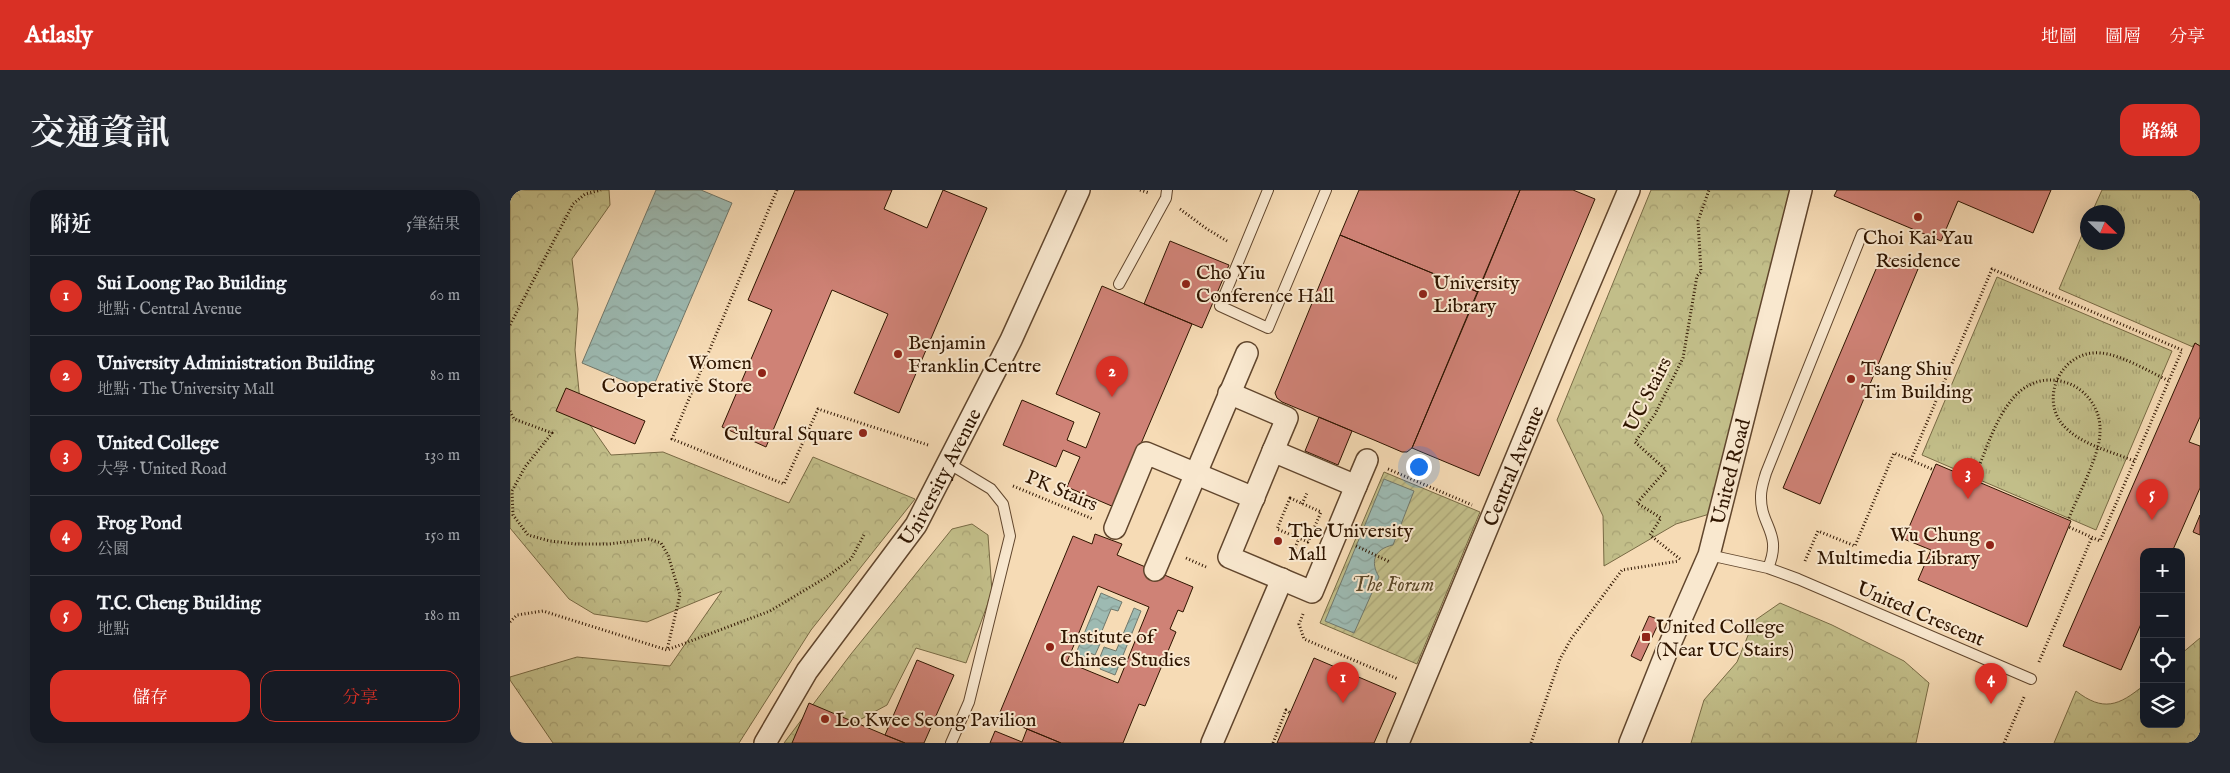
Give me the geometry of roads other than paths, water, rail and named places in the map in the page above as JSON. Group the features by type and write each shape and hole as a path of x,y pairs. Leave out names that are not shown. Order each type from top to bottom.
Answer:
{"street":[{"name":"University Avenue","path":"766,743 807,671 916,526 1011,340 1079,190"},
{"name":"Central Avenue","path":"1398,743 1629,190"},
{"name":"United Road","path":"1630,743 1666,653 1710,555 1800,190"},
{"path":"1155,570 1247,353"},
{"path":"1229,393 1287,418 1229,557 1312,592 1367,460"},
{"path":"1273,451 1356,486"},
{"path":"1115,528 1146,452 1254,498"},
{"path":"1212,743 1282,579"}],"lane":[{"path":"1268,190 1220,306 1268,328 1326,190"},
{"path":"1119,284 1167,194"},
{"path":"1768,568 1774,555 1775,544 1761,497 1766,472 1862,234"},
{"path":"948,463 991,489 1004,504 1010,536 968,702 951,743"},
{"name":"United Crescent","path":"1710,555 1768,568 2031,679"}],"water":[{"path":"656,190 701,190 732,203 651,392 582,363"},
{"path":"1384,479 1414,491 1393,545 1378,553 1374,561 1379,577 1354,633 1325,621"},
{"path":"1101,593 1122,602 1118,611 1111,609 1097,643 1100,644 1095,655 1087,652 1083,661 1074,658"},
{"path":"1134,608 1141,611 1115,675 1100,669 1104,659 1100,657 1104,647 1116,651"}],"place":[{"name":"Choi Kai Yau Residence","path":"1918,217"},
{"name":"Cho Yiu Conference Hall","path":"1186,284"},
{"name":"University Library","path":"1423,294"},
{"name":"Benjamin Franklin Centre","path":"898,354"},
{"name":"Women Cooperative Store","path":"762,373"},
{"name":"Tsang Shiu Tim Building","path":"1851,379"},
{"name":"University Administration Building","path":"1112,397"},
{"name":"Cultural Square","path":"863,433"},
{"name":"United College","path":"1968,499"},
{"name":"T.C. Cheng Building","path":"2152,520"},
{"name":"The University Mall","path":"1278,541"},
{"name":"Wu Chung Multimedia Library","path":"1990,545"},
{"name":"United College (Near UC Stairs)","path":"1646,637"},
{"name":"Institute of Chinese Studies","path":"1050,647"},
{"name":"Sui Loong Pao Building","path":"1343,703"},
{"name":"Frog Pond","path":"1991,704"},
{"name":"Lo Kwee Seong Pavilion","path":"825,719"}],"park label":[{"name":"The Forum","path":"1393,584"}]}
